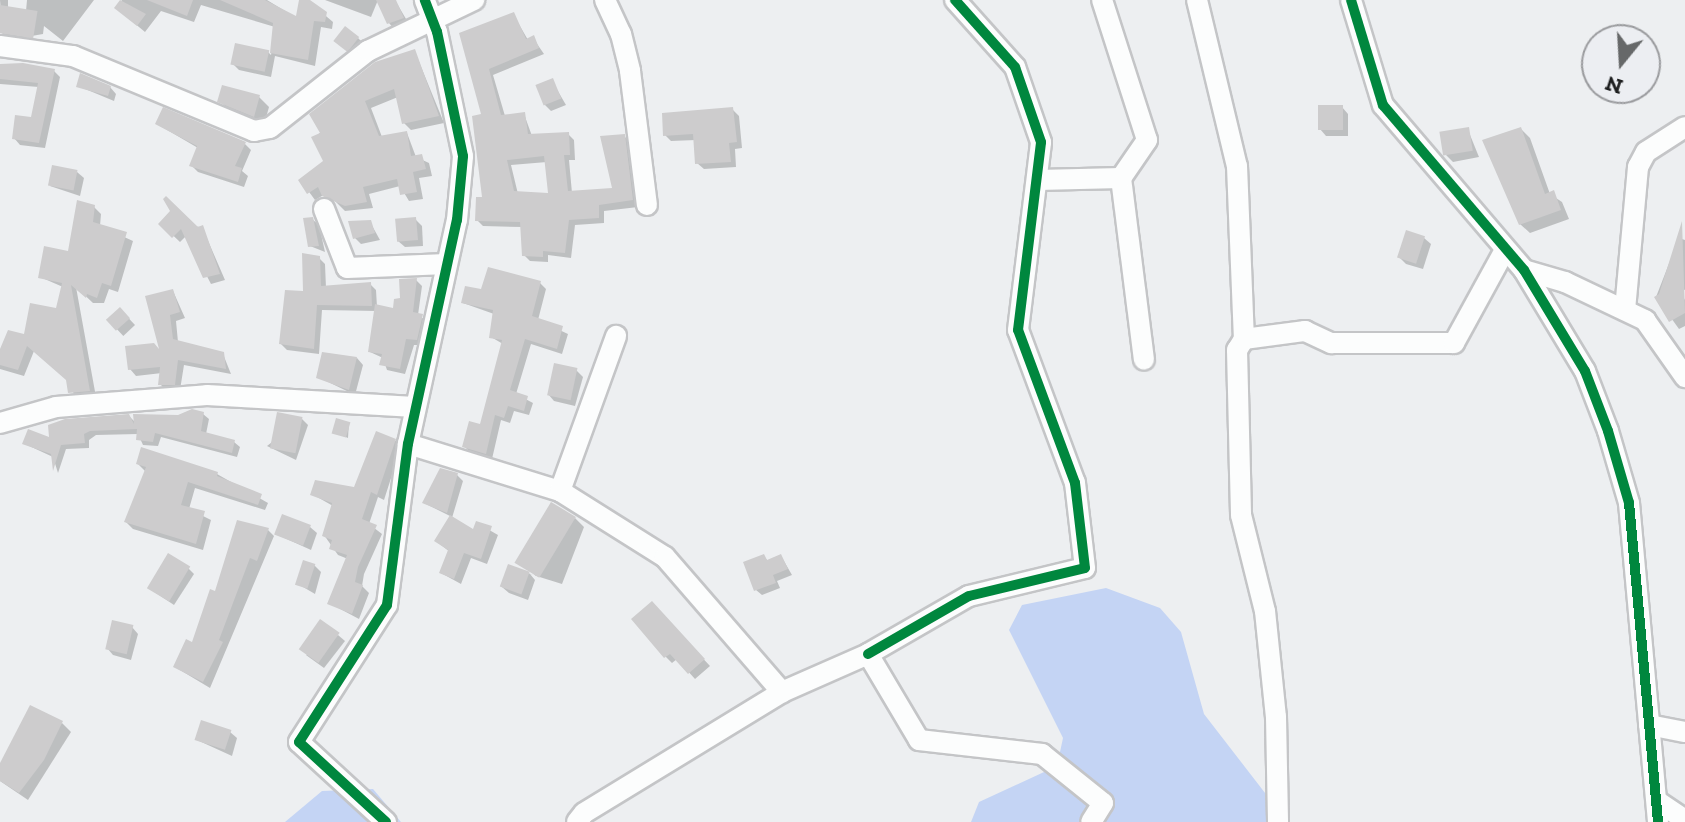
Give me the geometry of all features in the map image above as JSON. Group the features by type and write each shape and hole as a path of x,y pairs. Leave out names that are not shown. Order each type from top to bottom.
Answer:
{"street":[{"path":"386,822 299,742 387,605 408,444 447,264 463,156 434,20 425,0"},
{"path":"0,46 73,56 254,131 270,128 368,51 474,0"},
{"path":"605,0 621,34 630,71 647,205"},
{"path":"577,822 584,813 782,692 868,654 969,596 1085,568 1075,483 1018,330 1041,142 1015,67 955,0"},
{"path":"1102,0 1147,140 1121,178 1144,360"},
{"path":"1197,0 1237,166 1244,339 1237,350 1241,515 1265,611 1276,717 1278,822"},
{"path":"1351,0 1383,105 1524,270 1585,371 1621,469 1629,503 1659,812 1685,820"},
{"path":"1625,310 1638,167 1646,152 1685,127"},
{"path":"1038,180 1121,178"},
{"path":"324,209 347,268 447,264"},
{"path":"1244,339 1305,331 1331,343 1454,343 1505,250"},
{"path":"1524,270 1565,282 1625,310 1657,332 1685,377"},
{"path":"560,491 616,336"},
{"path":"0,423 56,407 207,395 415,407"},
{"path":"408,444 560,491 665,557 782,692"},
{"path":"868,654 919,740 1042,754 1103,803 1091,822"},
{"path":"1649,725 1685,732"}],"shaded area":[{"path":"1106,588 1160,608 1181,632 1204,714 1272,802 1281,822 971,822 979,802 1057,766 1063,738 1009,630 1022,605"},
{"path":"373,789 401,822 285,822 322,791"}],"building":[{"path":"120,0 146,14 137,26 114,8"},
{"path":"147,0 193,0 187,16"},
{"path":"220,0 265,0 296,16 299,0 310,0 327,12 325,22 314,21 308,60 270,53 273,23"},
{"path":"376,0 396,0 404,18 387,24"},
{"path":"0,5 38,11 33,39 0,33"},
{"path":"514,12 526,39 534,35 539,48 489,69 501,115 525,112 528,134 569,132 570,155 564,155 568,191 612,188 600,136 625,134 633,200 599,205 599,218 569,220 565,253 543,251 543,257 522,256 520,222 475,221 476,197 482,197 472,116 481,114 459,33","holes":["544,156 548,193 514,191 507,160"]},
{"path":"345,26 359,37 347,52 333,41"},
{"path":"235,43 269,50 265,72 230,65"},
{"path":"415,49 439,116 402,124 394,89 365,101 379,136 407,131 411,156 422,154 426,169 413,172 417,192 400,195 397,179 363,187 367,202 345,206 322,196 318,187 307,194 298,180 323,161 311,137 320,133 309,114 375,62"},
{"path":"23,63 55,69 39,143 12,139 15,115 31,117 38,83 0,79 0,64"},
{"path":"80,73 111,86 108,96 76,87"},
{"path":"553,78 561,98 544,106 535,85"},
{"path":"222,85 260,95 254,117 217,102"},
{"path":"1318,105 1343,105 1343,130 1318,130"},
{"path":"163,107 246,142 235,166 242,168 238,182 189,166 197,146 155,124"},
{"path":"733,107 737,142 729,143 731,162 695,164 693,134 663,136 662,113"},
{"path":"1469,127 1473,151 1443,155 1439,132"},
{"path":"1521,127 1545,194 1554,190 1561,210 1519,225 1482,140"},
{"path":"52,165 78,170 74,191 48,186"},
{"path":"166,196 198,227 203,225 220,274 203,278 181,229 172,238 158,224 170,211 163,199"},
{"path":"77,200 95,205 93,222 127,232 111,286 102,283 97,298 87,294 86,298 71,285 90,391 68,393 66,380 27,346 18,370 0,365 0,349 8,330 24,334 30,303 56,308 62,283 38,278 44,246 68,251"},
{"path":"313,217 319,246 308,247 303,218"},
{"path":"416,217 418,240 397,242 395,219"},
{"path":"371,220 375,233 353,239 348,221"},
{"path":"1682,221 1685,313 1669,322 1654,297 1659,294"},
{"path":"1406,230 1425,236 1416,264 1397,258"},
{"path":"302,253 320,256 321,286 371,282 372,306 317,305 314,349 279,344 285,290 303,291"},
{"path":"488,267 541,281 532,316 563,326 557,349 525,339 510,390 528,396 524,411 508,406 504,418 495,415 486,454 462,447 469,421 480,424 502,340 489,338 493,310 461,303 465,286 481,289"},
{"path":"417,278 413,312 423,314 417,340 406,339 400,369 379,365 382,354 368,352 375,304 393,308 394,299 400,298 399,279"},
{"path":"173,289 180,312 170,315 173,339 224,352 226,369 178,360 175,385 158,385 160,367 128,370 125,346 154,343 159,349 145,296"},
{"path":"120,307 130,318 116,331 106,320"},
{"path":"322,352 357,357 349,390 316,378"},
{"path":"554,363 577,368 571,400 547,395"},
{"path":"192,409 204,412 201,431 235,440 232,453 155,433 153,442 136,440 137,429 90,431 84,434 85,443 61,445 53,471 51,454 22,444 28,429 49,437 48,425 65,419 129,414 134,424 133,414 178,415"},
{"path":"277,412 303,417 295,453 270,448"},
{"path":"336,418 350,422 346,438 332,433"},
{"path":"376,431 396,439 377,495 371,492 362,519 377,525 358,567 355,582 363,585 352,614 327,604 347,555 329,549 332,540 322,536 332,503 310,495 315,480 354,487"},
{"path":"141,447 218,472 217,476 262,494 258,505 188,482 181,505 205,511 196,544 124,522 146,467 136,464"},
{"path":"440,468 458,473 447,513 422,503"},
{"path":"551,502 576,517 539,578 514,563"},
{"path":"282,514 311,525 303,546 274,535"},
{"path":"450,515 473,529 476,521 492,526 481,559 464,553 454,579 439,573 448,550 434,541"},
{"path":"237,520 269,528 257,561 250,558 219,640 223,642 203,682 173,667 186,639 192,642 210,589 215,591"},
{"path":"168,553 190,566 169,602 147,588"},
{"path":"764,554 767,560 781,554 788,569 773,575 776,583 754,591 743,562"},
{"path":"303,560 315,564 307,589 295,585"},
{"path":"508,564 530,572 521,594 500,587"},
{"path":"652,601 705,659 688,674 670,654 664,658 631,619"},
{"path":"320,619 340,633 318,663 299,649"},
{"path":"112,620 133,625 127,654 105,649"},
{"path":"30,705 63,721 44,760 19,793 0,781 0,763"},
{"path":"201,720 231,730 225,750 195,740"}],"cycle path":[{"path":"386,822 299,742 387,605 408,444 457,220 463,156 437,32 425,0"},
{"path":"868,654 969,596 1085,568 1075,483 1018,330 1041,142 1015,67 955,0"},
{"path":"1351,0 1383,105 1524,270 1585,371 1608,431 1629,503 1658,822"}]}
